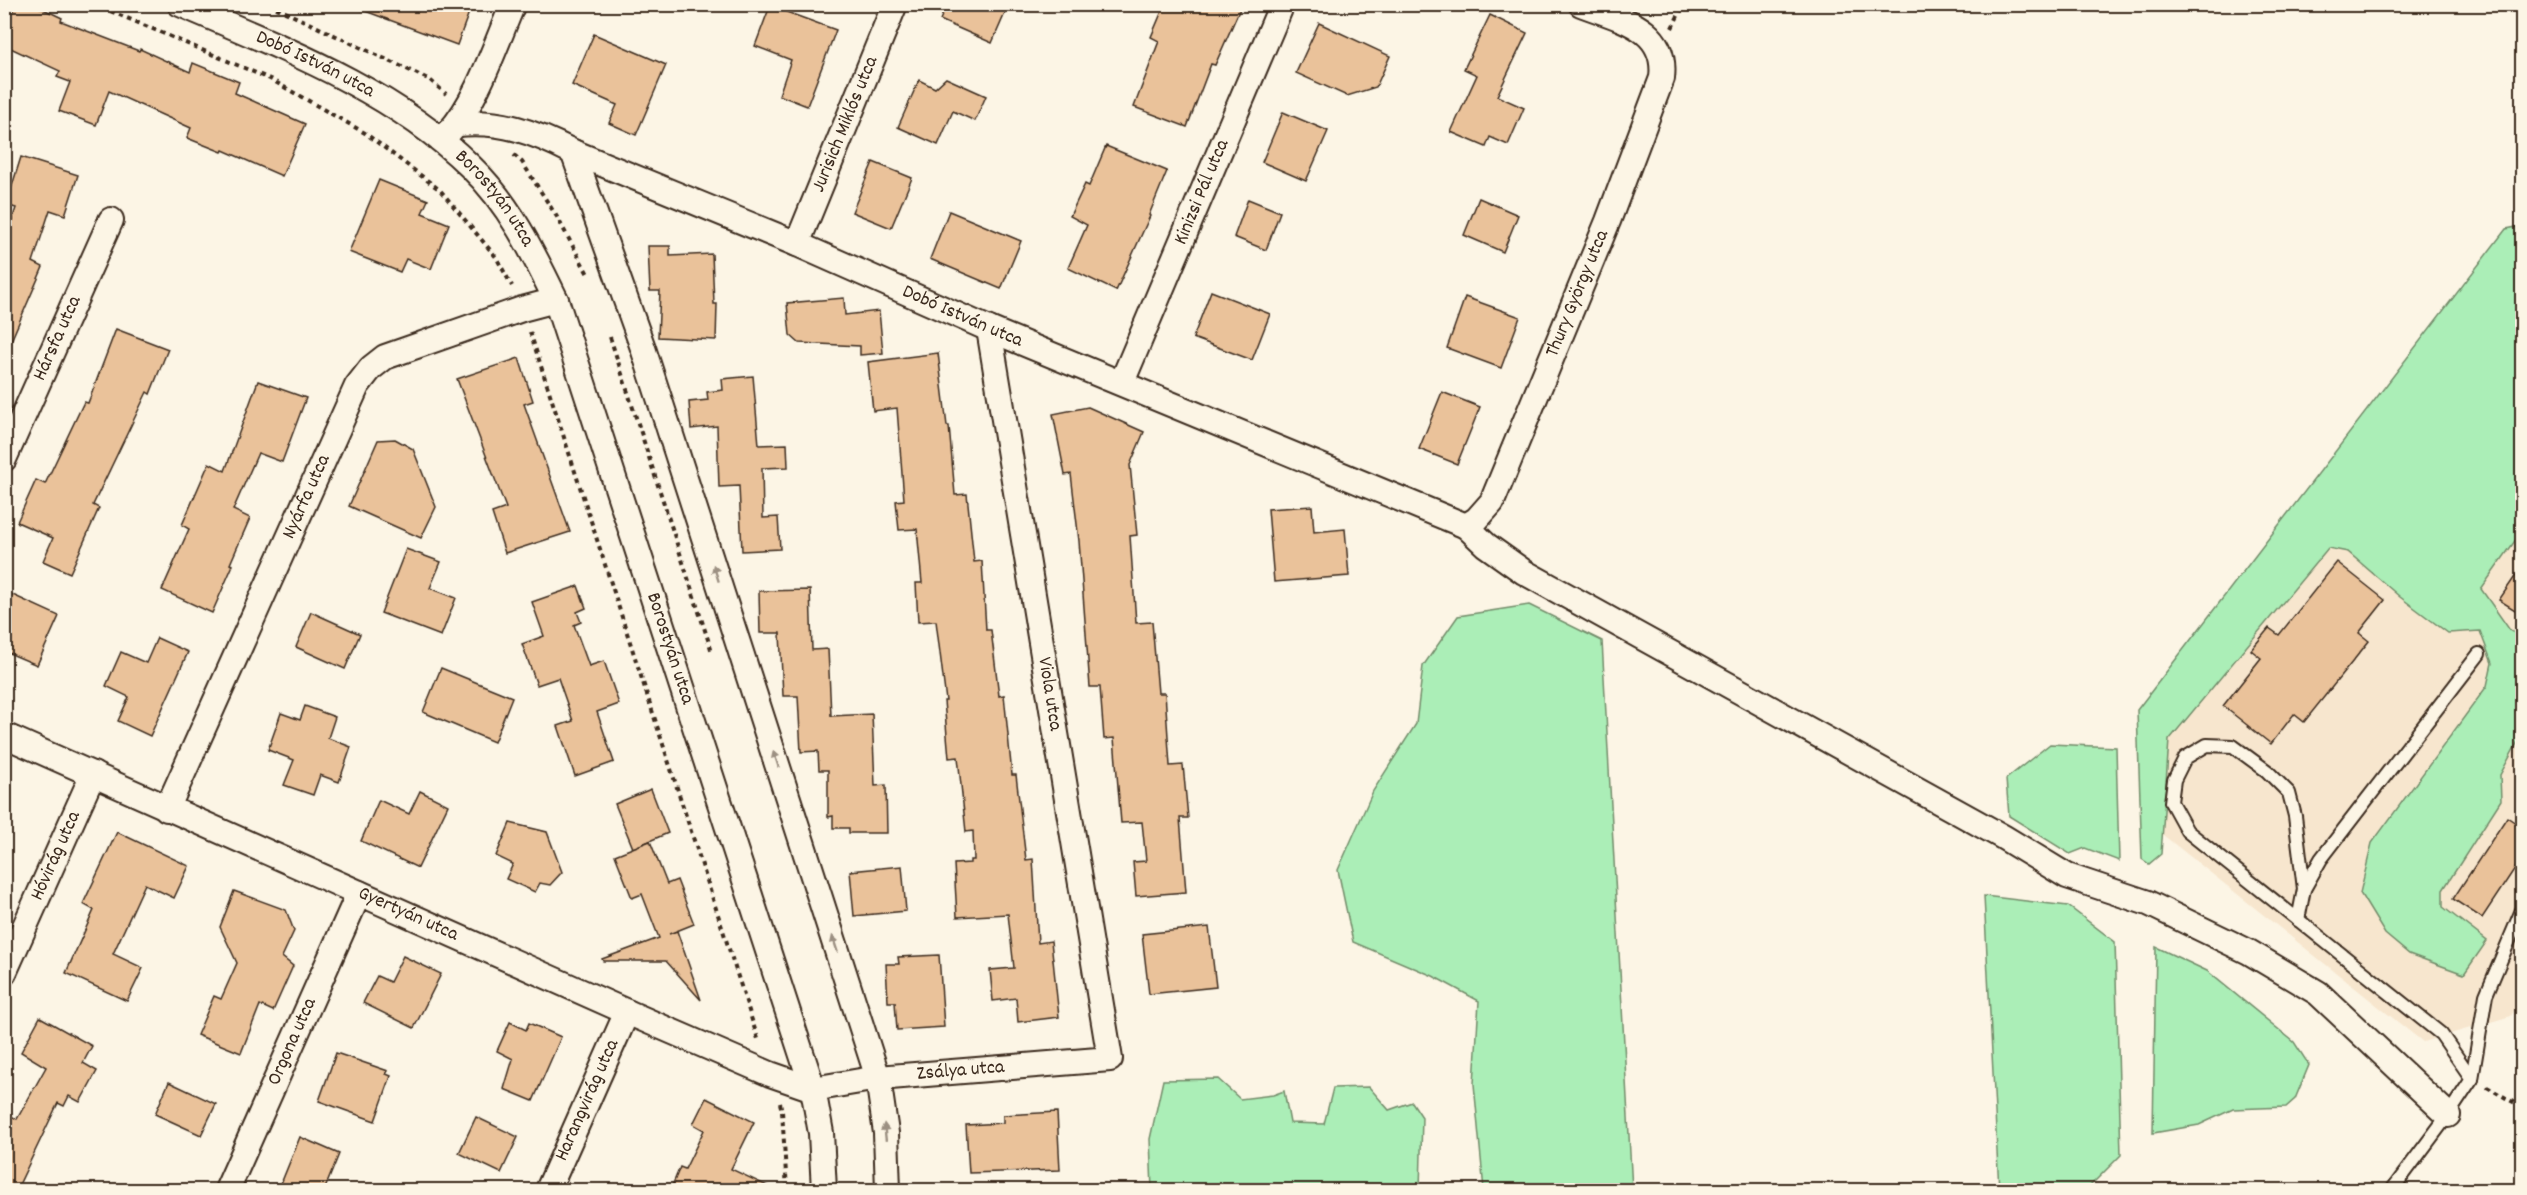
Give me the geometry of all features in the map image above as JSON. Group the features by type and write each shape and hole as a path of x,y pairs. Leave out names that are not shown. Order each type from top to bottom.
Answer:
{"street":[{"name":"Dobó István utca","path":"180,4 292,52 450,132 483,121 517,128 545,138 573,152 797,244 989,329 1466,526"},
{"path":"450,132 472,98 513,4"},
{"name":"Jurisich Miklós utca","path":"797,244 895,4"},
{"name":"Kinizsi Pál utca","path":"1122,382 1282,4"},
{"name":"Thury György utca","path":"1466,526 1477,519 1492,502 1604,232 1662,78 1664,62 1652,37 1636,26 1581,4"},
{"name":"Borostyán utca","path":"450,132 471,166 498,198 531,246 556,300 813,1089 821,1133 824,1191"},
{"path":"573,152 643,348 878,1078 886,1133 888,1191"},
{"name":"Hársfa utca","path":"4,459 111,220"},
{"name":"Nyárfa utca","path":"167,809 357,386 371,368 386,357 522,309 556,300"},
{"name":"Viola utca","path":"989,329 1110,1059"},
{"path":"1466,526 1485,545 1524,572 2002,837 2067,876 2148,903 2249,952 2318,993 2448,1115"},
{"name":"Gyertyán utca","path":"4,735 627,1012 770,1074 813,1089"},
{"name":"Hóvirág utca","path":"4,973 93,774"},
{"name":"Orgona utca","path":"227,1191 359,893"},
{"name":"Harangvirág utca","path":"548,1191 627,1012"},
{"name":"Zsálya utca","path":"813,1089 878,1078 1110,1059"}],"lane":[{"path":"2304,889 2321,859 2479,654"},
{"path":"2298,920 2304,889 2295,816 2289,793 2267,771 2233,746 2207,745 2185,758 2174,780 2171,802 2187,831 2298,920 2441,1034 2472,1079"},
{"path":"2392,1191 2472,1079 2486,995 2523,910"}],"path":[{"path":"94,4 270,79 365,133 440,190 501,263 522,309 782,1111 787,1191"},
{"path":"2472,1079 2523,1107"}],"shaded area":[{"path":"2379,449 2522,513 2522,998 2511,1016 2423,1042 2148,823 2150,731"}],"green space":[{"path":"2522,226 2522,531 2481,589 2509,629 2522,638 2522,734 2500,775 2501,800 2443,890 2443,907 2487,941 2464,974 2409,954 2385,934 2360,893 2372,843 2487,686 2492,663 2480,631 2448,633 2400,597 2348,552 2328,548 2169,740 2161,854 2149,864 2142,859 2137,710 2506,229"},
{"path":"1529,605 1602,641 1632,1190 1484,1190 1474,1084 1479,1001 1433,976 1353,942 1338,870 1373,791 1416,724 1423,666 1458,616"},
{"path":"2050,744 2116,747 2119,861 2085,848 2070,854 2009,816 2006,779"},
{"path":"1984,896 2068,906 2115,942 2121,1155 2086,1190 1999,1190"},
{"path":"2156,947 2207,971 2294,1042 2309,1065 2295,1099 2286,1107 2233,1109 2199,1125 2153,1133"},
{"path":"1218,1079 1240,1099 1273,1095 1284,1091 1290,1123 1324,1124 1333,1088 1369,1087 1389,1110 1412,1102 1422,1117 1420,1190 1152,1190 1150,1139 1163,1080"}],"building":[{"path":"16,4 33,4 62,18 61,21 139,51 140,49 190,72 193,63 239,82 235,93 305,124 282,176 223,150 222,152 187,138 191,128 109,91 96,125 59,111 70,82 57,77 60,71 4,45 4,28"},
{"path":"358,4 472,4 457,45 357,8"},
{"path":"947,4 1009,4 992,43 940,20"},
{"path":"1165,4 1242,4 1215,65 1211,64 1187,127 1134,107 1159,41 1151,37"},
{"path":"770,6 836,30 807,106 779,95 791,60 755,46"},
{"path":"1490,15 1527,33 1497,96 1524,108 1508,145 1490,137 1486,147 1451,132 1477,75 1464,69"},
{"path":"1319,23 1390,56 1376,87 1347,96 1296,73"},
{"path":"594,34 666,65 636,135 609,123 617,105 572,85"},
{"path":"946,78 986,96 975,121 953,111 938,145 898,127 919,80 935,88"},
{"path":"1283,112 1328,131 1306,181 1262,162"},
{"path":"1106,146 1167,171 1150,216 1116,291 1068,268 1087,225 1070,216 1085,184 1089,186"},
{"path":"21,157 78,175 65,215 50,210 33,262 43,267 4,357 4,244 16,208 6,205"},
{"path":"873,162 912,178 891,228 852,212"},
{"path":"379,180 428,200 422,213 449,224 431,269 406,259 400,272 349,252"},
{"path":"1479,198 1518,215 1503,252 1464,235"},
{"path":"1248,199 1280,212 1266,250 1234,237"},
{"path":"949,211 1021,241 1001,289 930,259"},
{"path":"648,246 670,246 670,256 712,254 714,304 717,304 716,340 658,337 660,291 650,291"},
{"path":"1211,291 1270,314 1252,360 1193,338"},
{"path":"1465,297 1520,317 1501,368 1447,348"},
{"path":"844,298 845,315 879,311 883,353 860,355 860,346 799,343 790,335 787,303"},
{"path":"116,329 168,349 150,394 147,392 93,505 99,508 70,573 43,561 53,538 17,522 36,480 45,484 84,402 88,403"},
{"path":"938,353 947,426 949,426 955,495 967,494 974,562 982,561 986,630 991,630 999,696 1004,695 1012,775 1016,775 1026,860 1033,859 1038,943 1051,941 1059,1017 1018,1022 1016,998 993,1001 990,970 1014,968 1008,914 957,917 954,864 970,863 970,860 974,860 973,831 966,832 958,757 949,758 944,701 946,701 936,621 918,622 916,583 922,583 917,529 899,530 896,501 904,500 897,408 873,411 868,362"},
{"path":"519,358 533,401 524,404 570,532 505,553 492,513 506,508 457,379"},
{"path":"753,376 759,445 787,444 788,467 762,468 763,518 778,517 780,549 742,551 739,486 719,487 717,426 691,429 689,402 708,400 707,392 723,390 722,379"},
{"path":"258,381 306,398 282,462 258,453 233,510 250,518 212,613 162,590 189,529 182,525 209,463 225,471"},
{"path":"1442,392 1480,407 1457,464 1419,449"},
{"path":"1088,407 1144,432 1130,465 1137,535 1130,536 1136,623 1152,622 1158,693 1165,693 1170,766 1183,765 1188,818 1180,818 1186,892 1136,896 1133,862 1146,861 1142,822 1121,823 1114,738 1104,739 1100,687 1090,687 1079,541 1071,474 1065,475 1053,414"},
{"path":"395,439 413,449 436,507 421,538 349,506 378,440"},
{"path":"1312,506 1314,532 1345,529 1349,576 1274,582 1268,509"},
{"path":"406,549 441,562 430,588 456,598 441,636 381,613"},
{"path":"2337,562 2385,600 2359,633 2369,641 2304,722 2294,714 2271,744 2223,706 2261,658 2251,650 2269,628 2279,635"},
{"path":"2523,565 2523,615 2499,600"},
{"path":"578,586 586,608 577,612 581,622 574,625 589,666 604,661 619,704 597,712 614,762 575,776 558,726 573,721 558,678 537,685 522,644 544,636 532,602"},
{"path":"810,590 812,650 828,649 831,716 872,714 875,786 886,785 887,833 849,833 849,828 833,828 833,816 828,817 828,770 819,770 818,751 801,752 798,696 783,696 780,633 760,633 759,591"},
{"path":"4,591 59,616 37,665 4,651"},
{"path":"311,612 360,634 345,669 296,647"},
{"path":"157,638 188,652 150,736 118,721 129,697 106,686 121,652 146,663"},
{"path":"441,668 512,697 494,742 423,712"},
{"path":"305,706 335,717 328,738 351,747 339,782 320,775 313,795 284,785 294,760 268,750 281,713 300,720"},
{"path":"651,789 668,833 633,848 615,804"},
{"path":"420,791 448,805 418,868 361,841 379,800 409,814"},
{"path":"2507,817 2523,828 2523,856 2482,918 2453,899"},
{"path":"510,823 547,832 562,872 550,885 540,883 535,892 506,879 513,864 496,856"},
{"path":"117,832 189,866 174,898 145,884 113,954 143,968 127,1001 66,973 94,910 83,904"},
{"path":"650,841 667,884 677,880 694,924 669,934 677,931 701,1000 666,961 603,961 602,959 659,938 642,894 632,898 615,855"},
{"path":"902,866 906,911 854,916 850,871"},
{"path":"234,891 286,910 294,931 282,957 293,966 273,1011 260,1005 241,1053 197,1035 214,996 221,999 237,963 220,927"},
{"path":"1209,927 1216,987 1149,994 1142,934"},
{"path":"939,955 944,1027 897,1030 895,1002 888,1002 886,964 899,964 898,957"},
{"path":"403,956 441,974 414,1028 363,1003 377,976 390,982"},
{"path":"40,1017 92,1046 83,1063 97,1071 80,1102 69,1096 64,1106 58,1103 16,1191 4,1191 4,1113 17,1119 46,1067 21,1052"},
{"path":"510,1022 526,1030 529,1023 561,1037 533,1101 504,1089 513,1059 497,1051"},
{"path":"336,1053 388,1071 386,1074 391,1076 375,1121 319,1101"},
{"path":"169,1082 216,1104 201,1135 155,1114"},
{"path":"706,1098 754,1122 731,1169 778,1191 670,1191 680,1167 685,1169 704,1130 693,1124"},
{"path":"1057,1112 1060,1170 969,1173 966,1125 1003,1123 1003,1115"},
{"path":"476,1117 518,1137 501,1173 459,1153"},
{"path":"300,1137 339,1154 324,1191 278,1191"}]}
